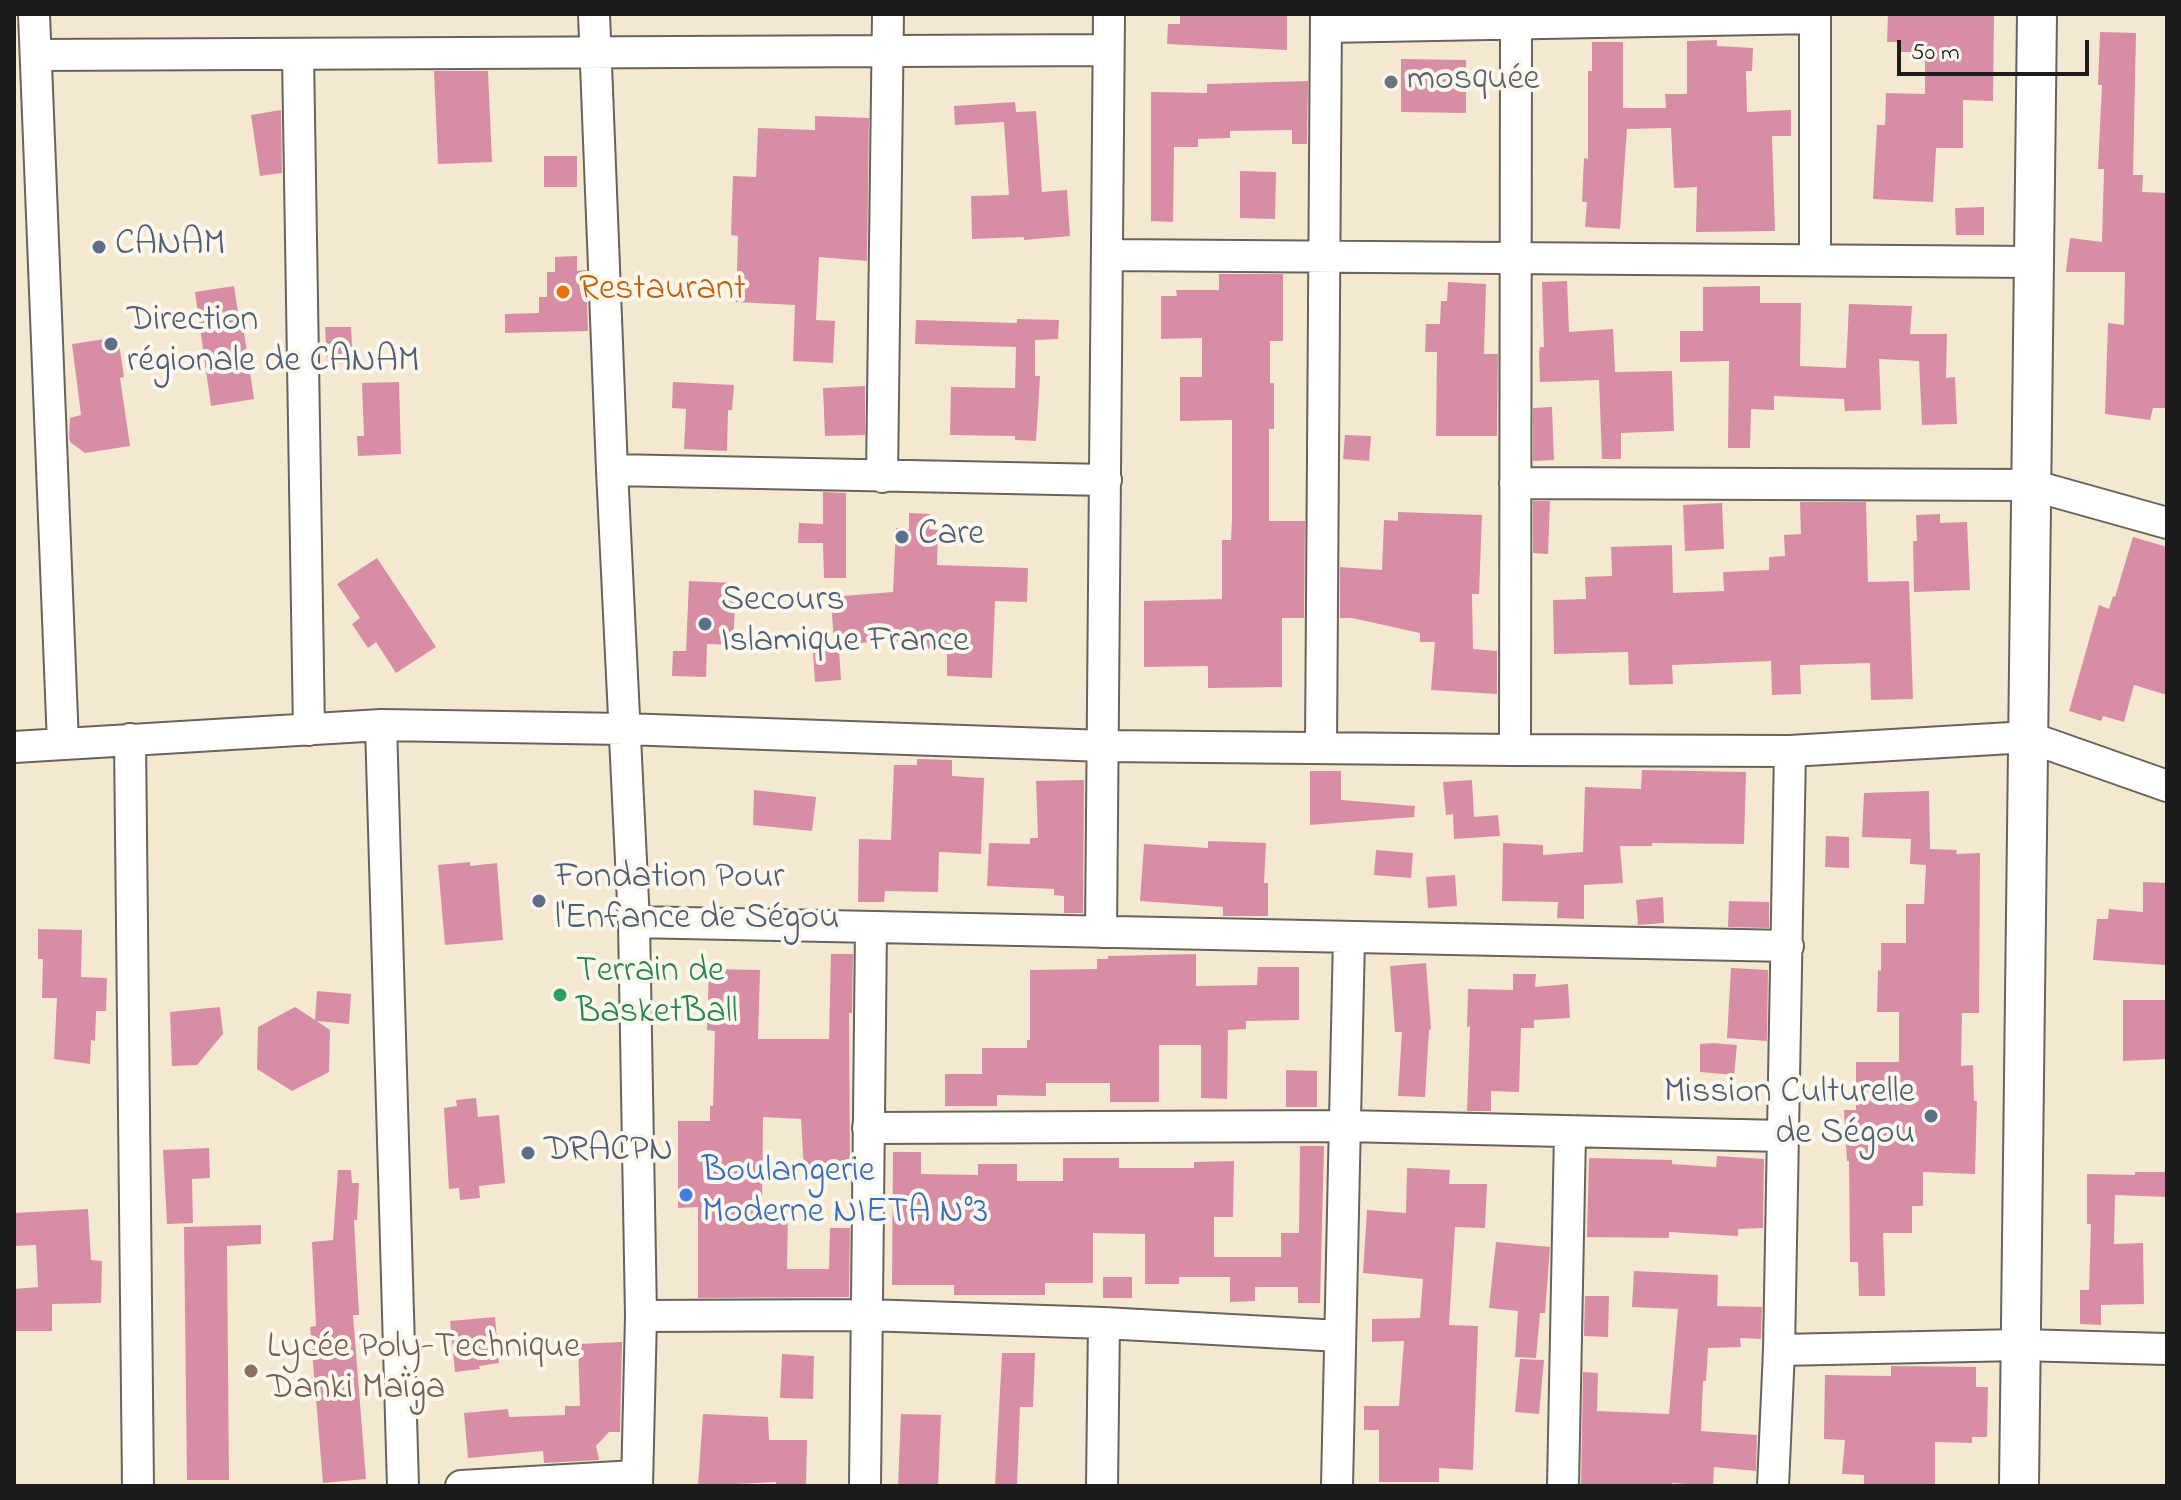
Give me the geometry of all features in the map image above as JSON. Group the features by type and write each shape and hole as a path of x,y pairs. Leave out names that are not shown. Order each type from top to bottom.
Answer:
{"street":[{"path":"34,14 63,744"},
{"path":"461,1486 636,1481 641,1316 634,922 594,14"},
{"path":"882,477 888,14"},
{"path":"1101,932 1109,14"},
{"path":"2019,1486 2037,14"},
{"path":"1321,747 1326,21 1516,25 1815,16 1815,259"},
{"path":"1515,750 1516,25"},
{"path":"36,55 1108,50"},
{"path":"298,55 309,730"},
{"path":"1108,255 2034,262"},
{"path":"612,470 1106,480"},
{"path":"1515,483 2031,485 2167,523"},
{"path":"381,725 403,1486"},
{"path":"14,747 381,725 624,729 1105,746 1515,750 1790,751 2028,737 2167,786"},
{"path":"130,739 138,1486"},
{"path":"1773,1486 1779,1350 1790,751"},
{"path":"634,922 1788,946"},
{"path":"865,1486 871,927"},
{"path":"1337,1486 1349,937"},
{"path":"868,1128 1344,1126 1783,1136"},
{"path":"1563,1486 1570,1133"},
{"path":"641,1316 866,1315 1104,1323 1340,1336"},
{"path":"1102,1486 1104,1323"},
{"path":"1779,1350 2020,1345 2167,1349"}],"building":[{"path":"1180,14 1287,14 1287,50 1167,44 1168,24 1180,24"},
{"path":"1888,14 1994,14 1993,101 1963,100 1963,148 1936,148 1933,202 1873,199 1877,125 1885,125 1886,93 1925,94 1925,52 1899,52 1899,42 1887,42"},
{"path":"2100,32 2136,33 2133,175 2143,175 2142,192 2167,193 2167,408 2153,408 2150,420 2105,414 2108,323 2124,325 2125,272 2066,272 2070,238 2102,242 2104,169 2098,169 2102,85 2098,85"},
{"path":"1717,40 1717,46 1753,48 1752,71 1746,71 1747,112 1791,110 1791,136 1772,136 1775,231 1696,232 1697,187 1674,188 1671,128 1627,129 1620,229 1585,227 1587,202 1582,202 1584,158 1588,159 1588,71 1592,71 1592,42 1623,42 1623,108 1666,108 1665,94 1687,94 1687,41"},
{"path":"1401,59 1466,60 1466,113 1401,112"},
{"path":"434,71 488,71 492,162 438,164"},
{"path":"1308,81 1307,144 1292,144 1292,130 1230,131 1230,138 1198,139 1198,147 1174,147 1173,222 1151,221 1151,92 1207,93 1207,84"},
{"path":"1015,102 1016,112 1036,111 1042,192 1067,190 1070,236 1024,240 1024,237 972,239 971,196 1009,195 1004,122 955,125 954,106"},
{"path":"281,110 282,173 260,176 251,115"},
{"path":"815,116 869,118 867,261 819,257 816,320 835,321 833,363 793,361 795,305 736,302 738,236 731,235 733,176 756,177 758,128 815,130"},
{"path":"544,156 577,156 577,187 544,187"},
{"path":"1240,171 1276,172 1275,219 1240,218"},
{"path":"1984,207 1984,235 1956,235 1955,208"},
{"path":"577,256 577,271 586,270 588,331 505,333 505,314 539,313 539,297 547,297 547,272 555,272 555,257"},
{"path":"1219,274 1283,274 1283,341 1270,341 1274,429 1269,429 1269,521 1305,521 1304,618 1282,618 1282,687 1208,688 1208,666 1144,667 1144,601 1222,599 1222,540 1231,540 1232,420 1180,421 1180,377 1202,377 1202,338 1161,339 1161,296 1177,296 1176,290 1219,290"},
{"path":"1567,281 1569,332 1613,329 1615,372 1672,371 1674,431 1621,433 1621,459 1602,459 1599,380 1540,382 1539,354 1540,347 1544,347 1542,282"},
{"path":"1448,282 1486,284 1484,354 1498,354 1497,436 1436,436 1437,352 1425,352 1426,324 1440,324 1441,301 1447,301"},
{"path":"234,286 254,399 211,406 195,292"},
{"path":"1760,286 1760,303 1801,303 1800,366 1846,368 1849,304 1912,306 1910,334 1947,334 1946,378 1955,377 1957,424 1922,425 1919,361 1879,359 1881,410 1845,411 1844,399 1774,396 1774,410 1751,409 1750,448 1728,448 1729,361 1680,362 1680,331 1703,331 1703,287"},
{"path":"1017,319 1059,320 1058,339 1035,340 1035,376 1040,376 1036,441 1015,440 1015,436 950,435 951,387 1015,388 1016,347 915,344 916,320 1017,323"},
{"path":"325,327 351,327 353,364 327,364"},
{"path":"118,337 124,377 120,378 130,446 85,453 70,442 69,437 70,418 81,415 72,344"},
{"path":"399,382 401,454 358,456 357,436 364,436 362,383"},
{"path":"673,382 734,385 732,410 728,410 727,451 684,449 686,409 672,408"},
{"path":"865,386 865,435 825,436 823,388"},
{"path":"1552,407 1554,460 1533,461 1533,408"},
{"path":"1345,435 1371,436 1369,461 1343,459"},
{"path":"823,492 846,493 846,578 824,578 823,543 798,543 799,523 823,524"},
{"path":"1533,501 1550,501 1548,554 1533,553"},
{"path":"1800,502 1866,502 1868,582 1909,581 1913,699 1871,700 1870,663 1800,665 1801,694 1772,695 1771,661 1672,665 1673,684 1629,685 1628,652 1554,654 1553,600 1586,599 1585,577 1612,576 1611,547 1672,545 1673,593 1724,591 1723,572 1769,570 1769,557 1785,556 1784,535 1801,534"},
{"path":"1722,503 1724,549 1685,551 1683,505"},
{"path":"1398,512 1482,515 1479,594 1472,594 1473,649 1497,651 1497,694 1431,690 1435,642 1420,642 1420,633 1340,618 1340,567 1382,570 1384,520 1398,521"},
{"path":"909,513 930,514 929,529 938,530 937,565 1028,568 1027,602 995,601 992,678 947,676 947,649 895,648 895,640 834,645 831,597 893,592 896,528 909,529"},
{"path":"1940,514 1940,523 1967,522 1970,590 1914,592 1916,515"},
{"path":"2133,537 2167,547 2167,695 2134,685 2124,722 2103,716 2101,721 2069,711 2099,605 2109,609 2115,597"},
{"path":"377,558 436,647 396,673 376,642 368,648 352,624 360,618 337,584"},
{"path":"689,581 736,583 733,645 707,644 706,677 672,676 673,651 686,651"},
{"path":"839,650 841,680 815,682 813,652"},
{"path":"917,759 952,760 952,776 984,778 981,854 939,852 938,892 885,891 884,902 858,902 859,839 891,840 894,765 917,765"},
{"path":"1642,770 1746,772 1744,844 1652,843 1652,846 1620,846 1623,883 1584,885 1584,919 1557,918 1558,902 1502,901 1503,843 1543,845 1543,855 1583,852 1585,787 1641,789"},
{"path":"1310,771 1341,771 1341,800 1415,806 1414,817 1310,825"},
{"path":"1084,780 1083,913 1064,913 1064,896 1054,895 1054,889 987,886 989,843 1030,844 1030,838 1038,838 1036,781"},
{"path":"1472,780 1474,817 1498,815 1500,836 1454,839 1453,814 1446,815 1443,782"},
{"path":"754,790 816,797 812,831 753,825"},
{"path":"1929,791 1930,849 1957,850 1956,854 1980,853 1979,1013 1962,1013 1961,1066 1973,1065 1974,1101 1977,1101 1975,1174 1923,1172 1923,1206 1912,1206 1912,1233 1883,1233 1885,1296 1859,1296 1858,1262 1850,1262 1849,1161 1844,1110 1856,1110 1856,1062 1899,1062 1899,1012 1877,1012 1881,943 1906,943 1906,904 1924,904 1926,865 1910,864 1911,839 1862,837 1864,793"},
{"path":"1826,836 1849,837 1849,868 1825,867"},
{"path":"1208,841 1266,843 1264,883 1268,883 1268,916 1223,916 1223,907 1140,901 1144,844 1208,848"},
{"path":"1376,850 1413,853 1411,878 1374,875"},
{"path":"470,862 470,866 497,863 503,940 445,945 438,865"},
{"path":"1455,875 1457,906 1428,908 1426,877"},
{"path":"2143,882 2167,883 2165,965 2093,960 2097,919 2108,919 2109,909 2143,912"},
{"path":"1663,897 1664,923 1638,925 1636,900"},
{"path":"1729,901 1769,902 1769,928 1728,927"},
{"path":"38,929 82,930 81,977 107,978 106,1011 96,1011 90,1064 54,1059 57,998 42,998 43,959 38,959"},
{"path":"831,954 853,954 852,1013 849,1013 850,1168 804,1170 801,1119 763,1117 762,1211 788,1211 787,1269 829,1269 830,1228 850,1228 849,1297 698,1298 698,1207 678,1208 678,1121 710,1121 715,1031 707,1030 709,969 760,970 758,1039 829,1039"},
{"path":"1196,954 1196,986 1257,985 1258,967 1299,967 1299,1020 1246,1021 1246,1029 1228,1030 1227,1099 1201,1098 1201,1045 1159,1045 1159,1102 1110,1102 1110,1083 1046,1083 1046,1096 997,1095 997,1106 945,1106 945,1074 982,1074 982,1048 1027,1048 1027,1040 1030,1040 1030,970 1097,969 1097,959 1108,959 1108,956"},
{"path":"1426,963 1431,1029 1425,1097 1398,1096 1402,1032 1395,1032 1390,966"},
{"path":"1731,968 1768,970 1767,1041 1727,1038"},
{"path":"1513,974 1536,974 1535,987 1568,984 1570,1018 1534,1020 1534,1028 1521,1028 1519,1092 1491,1091 1491,1111 1467,1111 1468,989 1513,990"},
{"path":"317,991 351,994 349,1024 317,1021 330,1030 329,1072 292,1091 257,1069 258,1027 295,1007 315,1020"},
{"path":"2123,1000 2167,1000 2167,1059 2123,1061"},
{"path":"220,1007 223,1034 197,1065 172,1066 170,1012"},
{"path":"1700,1044 1737,1045 1734,1075 1700,1072"},
{"path":"1286,1070 1317,1071 1317,1107 1286,1107"},
{"path":"476,1098 478,1117 499,1115 505,1183 479,1186 480,1198 460,1200 459,1188 449,1189 444,1108 457,1106 456,1100"},
{"path":"1300,1146 1324,1146 1320,1303 1298,1303 1298,1287 1255,1287 1255,1301 1230,1302 1230,1277 1179,1277 1179,1284 1145,1284 1145,1234 1093,1233 1093,1283 1045,1283 1045,1295 954,1295 954,1285 892,1285 893,1152 921,1152 921,1174 978,1175 978,1164 1017,1164 1017,1181 1063,1181 1063,1158 1119,1158 1119,1168 1194,1168 1194,1162 1234,1161 1233,1217 1214,1217 1214,1257 1281,1257 1281,1233 1299,1233"},
{"path":"209,1148 210,1178 192,1179 193,1223 167,1224 163,1150"},
{"path":"1717,1156 1764,1159 1763,1228 1738,1229 1738,1236 1669,1232 1669,1238 1587,1237 1589,1158 1672,1160 1672,1164 1716,1167"},
{"path":"1407,1168 1450,1170 1449,1184 1487,1184 1485,1228 1455,1227 1449,1325 1478,1326 1473,1470 1439,1468 1439,1482 1379,1482 1379,1430 1364,1430 1364,1406 1399,1406 1404,1341 1372,1342 1372,1319 1420,1318 1423,1279 1363,1273 1367,1210 1406,1213"},
{"path":"338,1170 351,1170 352,1183 359,1183 357,1220 354,1220 359,1315 353,1315 366,1479 323,1483 310,1327 316,1326 312,1242 333,1240"},
{"path":"2135,1172 2167,1172 2167,1197 2115,1195 2114,1244 2143,1243 2144,1304 2101,1305 2101,1325 2080,1324 2080,1290 2089,1290 2091,1224 2087,1224 2087,1174 2135,1175"},
{"path":"88,1209 91,1260 102,1261 101,1303 52,1304 52,1331 14,1331 14,1289 38,1287 36,1245 14,1246 14,1213"},
{"path":"261,1225 261,1244 227,1246 229,1480 187,1480 184,1227"},
{"path":"1496,1242 1550,1247 1545,1313 1540,1313 1536,1358 1515,1357 1518,1311 1489,1308"},
{"path":"1634,1271 1718,1275 1717,1306 1762,1307 1761,1339 1740,1338 1741,1347 1708,1348 1701,1431 1757,1435 1756,1471 1714,1467 1713,1486 1672,1483 1672,1486 1581,1486 1583,1372 1598,1373 1597,1411 1669,1414 1678,1309 1632,1307"},
{"path":"1103,1277 1132,1277 1132,1298 1103,1298"},
{"path":"1585,1296 1609,1296 1608,1337 1584,1336"},
{"path":"495,1317 499,1363 455,1372 450,1321"},
{"path":"622,1342 620,1432 609,1432 596,1446 599,1460 544,1463 543,1451 468,1458 464,1413 508,1409 509,1417 565,1415 565,1406 580,1406 578,1344"},
{"path":"1002,1353 1035,1353 1033,1407 1020,1407 1017,1486 995,1486"},
{"path":"782,1354 814,1356 813,1399 780,1398"},
{"path":"1520,1359 1544,1360 1539,1414 1515,1412"},
{"path":"1891,1366 1976,1367 1976,1387 1988,1387 1987,1437 1972,1437 1972,1443 1935,1442 1935,1486 1864,1486 1864,1475 1842,1474 1845,1440 1824,1439 1825,1375 1891,1376"},
{"path":"703,1414 768,1417 769,1440 807,1440 806,1486 776,1486 776,1482 698,1486"},
{"path":"901,1414 941,1415 938,1486 898,1486"}],"place":[{"name":"mosquée","path":"1391,82"},
{"name":"CANAM","path":"99,247"},
{"name":"Restaurant","path":"563,292"},
{"name":"Direction régionale de CANAM","path":"111,344"},
{"name":"Care","path":"902,537"},
{"name":"Secours Islamique France","path":"705,624"},
{"name":"Fondation Pour l'Enfance de Ségou","path":"539,901"},
{"name":"Terrain de BasketBall","path":"560,995"},
{"name":"Mission Culturelle de Ségou","path":"1931,1116"},
{"name":"DRACPN","path":"528,1153"},
{"name":"Boulangerie Moderne NIETA N°3","path":"686,1195"},
{"name":"Lycée Poly-Technique Danki Maïga","path":"251,1371"}]}
